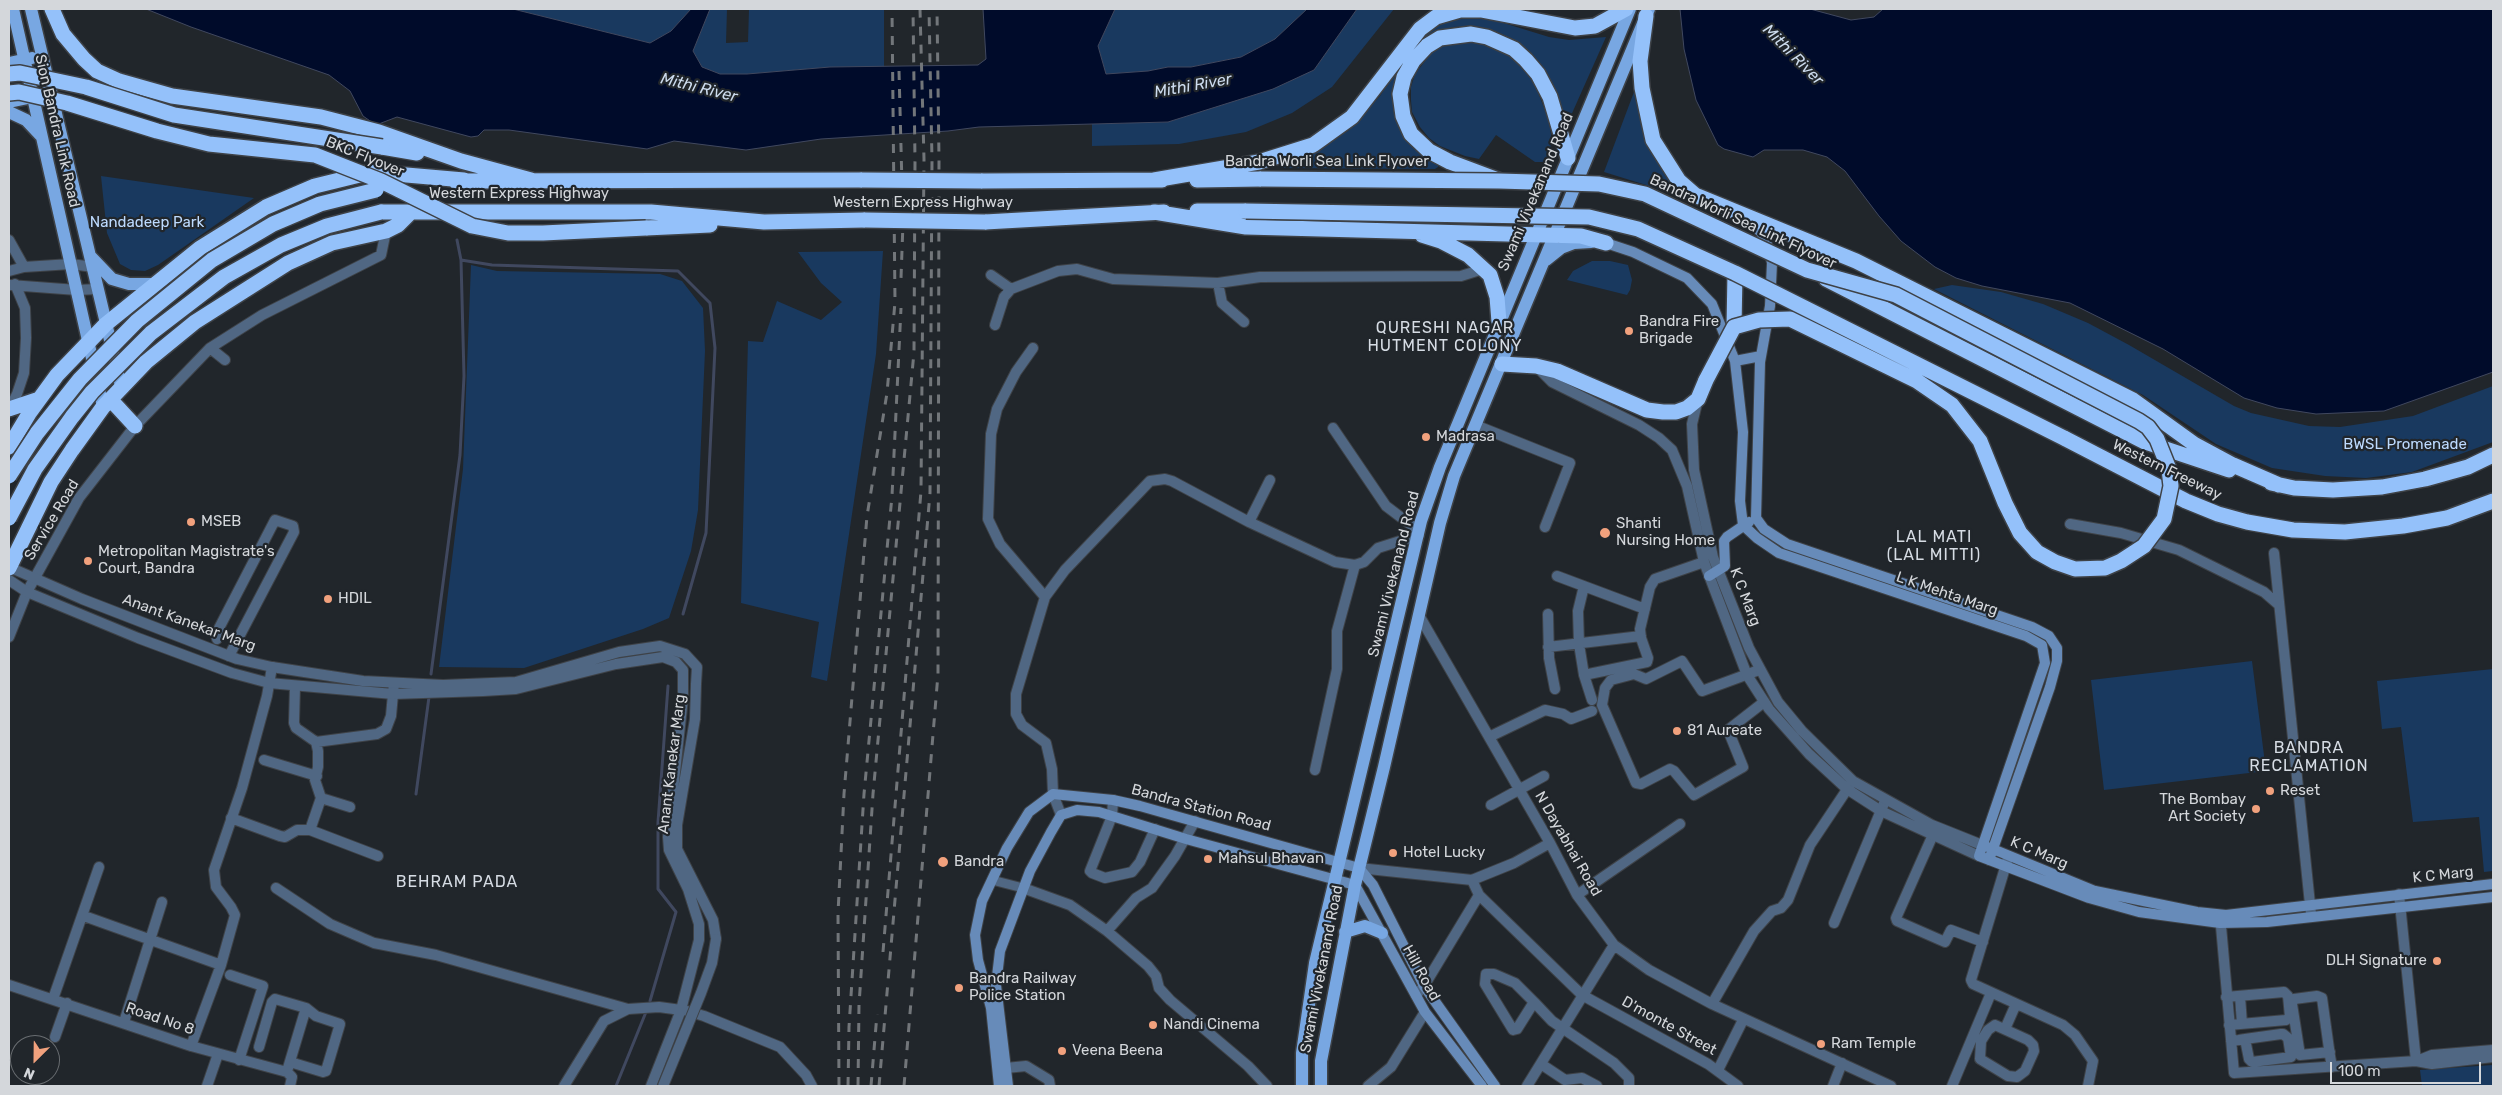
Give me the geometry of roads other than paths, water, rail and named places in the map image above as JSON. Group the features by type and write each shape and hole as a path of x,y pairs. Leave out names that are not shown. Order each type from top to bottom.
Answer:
{"highway":[{"path":"52,9 63,34 84,59 98,71 119,81 172,96 321,117 379,132 461,161 531,180"},
{"path":"1154,180 1259,162 1313,145 1352,117 1420,29 1436,17 1460,10 1481,10 1500,12 1575,28 1595,26 1628,9"},
{"path":"1648,13 1640,61 1642,88 1653,140 1679,181 1695,195 1729,211 1856,261 2133,400 2194,444 2233,465 2280,485 2333,490 2382,487 2425,479 2468,467 2493,455"},
{"path":"1499,181 1450,162 1429,151 1411,134 1403,116 1400,94 1404,77 1413,60 1422,50 1440,38 1471,34 1503,43 1526,60 1538,74 1550,97 1568,158"},
{"name":"BKC Flyover","path":"9,74 20,73 86,88 174,115 461,161"},
{"name":"BKC Flyover","path":"9,93 19,92 67,103 157,131 209,144 314,155 381,181 472,226 508,233 764,222"},
{"path":"9,447 39,399 88,341 106,324 200,248 266,207 315,186 372,172 464,180"},
{"name":"Western Express Highway","path":"9,476 37,433 80,379 137,321 212,260 273,224 320,204 376,190 464,180 1154,180"},
{"name":"Bandra Worli Sea Link Flyover","path":"1154,180 1499,181 1599,184 1645,194 1807,270 2145,442 2209,464 2280,485"},
{"path":"1154,212 1246,211 1589,217 1638,229 1735,273 1734,327 1698,399 1687,408 1676,412 1646,410 1557,371 1536,366 1502,364"},
{"name":"Western Express Highway","path":"9,518 35,469 72,417 92,392 151,333 224,277 281,245 327,226 381,212 651,212 764,222 865,220 985,222 1154,212"},
{"path":"9,567 52,482 107,403 121,386 146,362 195,322 288,263 332,244 386,230 401,222 411,212"},
{"path":"1154,212 1246,227 1581,236 1606,243"},
{"path":"1406,230 1442,241 1468,254 1490,275 1497,297 1499,322"},
{"path":"1734,327 1759,320 1790,319 1917,381 1946,400 1965,419 1980,441 2004,503 2020,533 2037,552 2055,562 2075,568 2105,568 2134,554 2156,532 2164,519 2171,486 2165,454 2148,427 2119,408 1896,295 1807,270"},
{"name":"Western Freeway","path":"1735,273 2194,504 2247,522 2293,530 2345,532 2403,526 2448,518 2493,501"},
{"path":"9,410 39,399"},
{"path":"107,403 135,426"}],"main road":[{"name":"Sion Bandra Link Road","path":"31,9 121,386"},
{"name":"Swami Vivekanand Road","path":"1302,1086 1302,1054 1315,963 1419,533 1440,467 1628,9"},
{"name":"Sion Bandra Link Road","path":"14,13 88,341 107,403"},
{"path":"9,35 14,13"},
{"name":"Swami Vivekanand Road","path":"1321,1086 1321,1061 1355,884 1442,517 1454,476 1648,13"},
{"path":"9,63 42,56"},
{"path":"9,102 33,97"},
{"path":"9,112 26,120 41,136"},
{"path":"1714,574 1726,564 1724,542 1727,537 1756,518 1761,356 1770,306 1772,263 1769,249 1761,232 1729,211"},
{"path":"1545,261 1561,248 1574,243 1606,243 1633,252 1687,278 1712,304 1735,361 1742,407 1740,501 1743,525"},
{"path":"92,262 112,279 129,284 154,284"},
{"path":"1735,361 1761,356"},
{"path":"1742,407 1759,407"},
{"name":"L K Mehta Marg","path":"1756,518 1764,529 1787,544 2032,627 2049,636 2057,648 2057,662 2044,706 1993,850 1983,854"},
{"name":"L K Mehta Marg","path":"1743,525 1757,538 1779,553 2036,641 2042,645 2044,664 1994,810 1983,854"},
{"path":"2031,702 2044,706"},
{"path":"2008,770 2019,775"},
{"path":"1359,784 1379,788"},
{"path":"999,1086 991,1008 978,960 975,935 982,901 1019,825 1038,803 1053,794"},
{"name":"Bandra Station Road","path":"1053,794 1113,800 1195,821 1359,868"},
{"path":"1008,1086 996,971 1000,951 1030,871 1061,815 1077,810 1099,812 1186,839 1355,884"},
{"path":"1994,810 2006,814"},
{"name":"K C Marg","path":"1993,850 2045,873 2095,891 2197,912 2220,919 2399,894 2493,884"},
{"name":"K C Marg","path":"1983,854 2005,866 2088,898 2139,912 2220,919 2267,922 2493,897"},
{"name":"Hill Road","path":"1359,868 1373,885 1424,986 1495,1086"},
{"name":"Hill Road","path":"1355,884 1425,1012 1482,1086"},
{"path":"1345,932 1365,926 1382,933"}],"street":[{"name":"Service Road","path":"9,637 27,592 80,498 135,426 210,348 262,315 379,256 383,250 386,230"},
{"path":"9,240 24,267"},
{"path":"9,271 24,267 92,262"},
{"path":"995,326 1004,297 1011,289 1058,271 1077,269 1113,279 1218,284 1260,277 1461,276 1483,269"},
{"path":"991,275 1011,289"},
{"path":"1218,284 1222,303 1244,322"},
{"path":"12,285 78,296 98,289"},
{"path":"9,410 24,373 26,338 25,308 12,285"},
{"path":"210,348 226,360"},
{"path":"1032,348 1016,372 997,409 991,434 988,519 1000,544 1045,597"},
{"path":"1536,366 1552,382 1639,425 1659,438 1672,450 1687,486 1714,574"},
{"path":"1698,399 1692,424 1694,470 1708,559"},
{"path":"1475,425 1570,463 1545,527"},
{"path":"1334,428 1386,506 1419,533"},
{"path":"1061,815 1053,794 1052,769 1046,743 1022,725 1016,714 1016,694 1045,597 1065,570 1150,482 1165,479 1172,481 1249,522 1335,562 1355,565 1364,562 1378,548 1419,533"},
{"path":"1249,522 1270,480"},
{"path":"216,639 216,634 275,520 293,526 294,532 229,656"},
{"path":"2070,524 2121,534 2180,550 2264,592 2279,605"},
{"path":"2274,553 2311,917"},
{"path":"1584,675 1647,662 1648,658 1641,636 1650,587 1655,579 1708,559"},
{"path":"1315,770 1337,669 1337,631 1355,565"},
{"name":"Anant Kanekar Marg","path":"9,567 148,626 229,656 272,666 363,681 516,689 616,664 663,657 676,662 683,670 683,698 668,836 669,850 688,889 699,924 699,940 681,1010 651,1086"},
{"name":"K C Marg","path":"1714,574 1759,670 1778,702 1850,785"},
{"name":"K C Marg","path":"1714,574 1747,676 1767,705 1809,754 1850,785 1883,806 1983,854"},
{"path":"1557,576 1645,609"},
{"name":"Anant Kanekar Marg","path":"9,580 27,592 138,638 232,673 269,683 296,686 361,693 393,694 483,688 516,682 627,651 660,646 685,654 697,667 695,719 677,825 677,849 713,920 716,939 712,963 702,994 664,1086"},
{"path":"1584,586 1578,611 1580,644 1584,675 1592,700"},
{"path":"1548,614 1548,647 1556,689"},
{"name":"N Dayabhai Road","path":"1420,616 1550,843 1577,895 1614,944 1649,970 1743,1020 1891,1086"},
{"path":"1548,647 1641,636"},
{"path":"1759,670 1702,691 1682,661 1646,679 1634,674 1611,680 1605,688 1602,705 1634,780 1641,784 1670,769 1674,771 1694,795 1740,769 1742,762 1728,730 1767,705 1778,702"},
{"path":"191,1046 221,965 235,915 216,888 214,870 242,788 268,696 272,666"},
{"path":"361,693 363,681"},
{"path":"296,686 294,723 296,728 316,742 377,734 386,730 391,716 394,683"},
{"path":"1489,737 1545,710 1563,714 1571,719 1592,711"},
{"path":"310,830 321,798 316,786 318,767 316,742"},
{"path":"264,760 317,776"},
{"path":"1491,805 1544,776"},
{"path":"1712,1004 1754,931 1772,911 1781,908 1788,900 1810,845 1850,785"},
{"path":"321,798 350,808"},
{"path":"1113,800 1112,816 1090,871 1092,874 1105,878 1132,872 1140,862 1155,829"},
{"path":"1834,924 1883,806"},
{"path":"231,818 284,837 297,830 310,830 378,856"},
{"path":"1106,931 1136,898 1152,888 1186,839 1195,821"},
{"path":"1577,895 1680,824"},
{"path":"1934,832 1896,918 1897,921 1945,942 1951,930 1983,942"},
{"path":"1359,868 1472,880 1514,863 1550,843"},
{"path":"2008,855 1971,980 1973,984 2063,1026 2075,1035 2093,1062 2088,1086"},
{"path":"53,999 84,916 99,867"},
{"path":"992,880 1023,888 1070,905 1106,931 1148,966 1156,976 1159,988 1170,1000 1248,1066 1266,1086"},
{"name":"D'monte Street","path":"1472,880 1480,895 1582,995 1718,1070 1738,1086"},
{"path":"276,888 330,924 374,943 436,955 628,1009 659,1007 704,1016 780,1047 806,1074 812,1086"},
{"path":"2399,894 2416,1061"},
{"path":"1416,995 1424,986 1480,895"},
{"path":"124,1022 162,902"},
{"path":"84,916 221,965"},
{"path":"2220,919 2226,997 2234,1073 2290,1059 2287,1036 2281,1034 2231,1041"},
{"path":"1531,1085 1541,1064 1564,1030 1582,995 1614,944"},
{"path":"1534,1002 1517,1029 1513,1030 1485,984 1486,974 1494,974 1515,983 1564,1030 1614,1063 1629,1078 1629,1086"},
{"path":"230,975 263,986 239,1060"},
{"name":"Road No 8","path":"9,985 191,1046 239,1060 323,1072 326,1071 341,1026 316,1016 306,1008"},
{"path":"1952,1086 1991,993"},
{"path":"2226,997 2287,993 2290,1017 2286,1020 2229,1025"},
{"path":"2240,996 2242,1024"},
{"path":"2330,1052 2300,1055 2292,1004 2294,999 2317,996 2322,998 2330,1052 2332,1067"},
{"path":"259,1047 273,1000 306,1008 289,1067 292,1077 290,1086"},
{"path":"56,1035 66,1003"},
{"path":"2005,1030 2016,1004"},
{"path":"564,1086 604,1021 628,1009"},
{"path":"1368,1086 1391,1067 1425,1012"},
{"path":"1718,1070 1743,1020"},
{"path":"1994,1025 2005,1030 2028,1040 2034,1048 2025,1071 2017,1077 2008,1076 1982,1062 1979,1057 1981,1041 1989,1028 1994,1025"},
{"path":"2245,1039 2249,1060 2266,1066 2332,1067 2416,1061 2432,1064 2493,1057"},
{"path":"2416,1061 2432,1055 2493,1050"},
{"path":"207,1086 218,1054"},
{"path":"1833,1086 1842,1063"},
{"path":"1541,1064 1566,1080 1582,1078 1597,1086"},
{"path":"1006,1068 1026,1066 1049,1080 1050,1086"}],"water":[{"name":"Mithi River","path":"146,9 513,9 650,43 671,31 691,9 710,9 693,51 702,67 720,74 747,74 830,67 978,65 986,59 983,9 1115,9 1098,46 1106,74 1148,71 1168,67 1191,67 1241,57 1275,39 1307,9 1357,9 1314,70 1273,89 1168,122 979,127 948,131 821,139 746,150 674,141 647,149 509,130 484,130 478,136 471,137 397,117 376,125 363,116 350,91 329,75 191,27"},
{"name":"Mithi River","path":"1680,9 1810,9 1851,20 1874,17 1883,9 2493,9 2493,372 2384,411 2316,414 2277,408 2244,398 2163,349 2070,303 1982,286 1956,278 1935,267 1901,241 1879,216 1845,171 1827,157 1803,150 1764,150 1753,157 1724,149 1718,145 1696,100 1684,49"}],"waterway":[{"path":"457,240 461,260 492,265 678,271 710,303 715,348 706,533 683,614"},
{"path":"431,674 460,455 464,376 461,260"},
{"path":"650,1001 676,912 658,889 658,822 668,686"},
{"path":"416,794 429,697"},
{"path":"616,1086 646,1012"}],"railway":[{"path":"839,1086 838,913 844,794 867,516 887,393 895,302 892,9"},
{"path":"858,1086 859,1005 873,794 914,352 915,160 913,9"},
{"path":"883,952 921,491 924,159 920,9"},
{"path":"879,1086 930,493 932,160 929,9"},
{"path":"904,1086 938,674 939,159 937,9"},
{"path":"899,71 903,223 901,278"},
{"path":"848,1086 849,1027 864,794 892,496 901,308"},
{"path":"871,1086 877,1014"}],"place":[{"name":"Bandra Fire Brigade","path":"1629,331"},
{"name":"Madrasa","path":"1426,437"},
{"name":"MSEB","path":"191,522"},
{"name":"Shanti Nursing Home","path":"1605,533"},
{"name":"Metropolitan Magistrate's Court, Bandra","path":"88,561"},
{"name":"HDIL","path":"328,599"},
{"name":"81 Aureate","path":"1677,731"},
{"name":"Reset","path":"2270,791"},
{"name":"The Bombay Art Society","path":"2256,809"},
{"name":"Hotel Lucky","path":"1393,853"},
{"name":"Mahsul Bhavan","path":"1208,859"},
{"name":"Bandra","path":"943,862"},
{"name":"DLH Signature","path":"2437,961"},
{"name":"Bandra Railway Police Station","path":"959,988"},
{"name":"Nandi Cinema","path":"1153,1025"},
{"name":"Ram Temple","path":"1821,1044"},
{"name":"Veena Beena","path":"1062,1051"}],"district":[{"name":"QURESHI NAGAR HUTMENT COLONY","path":"1445,337"},
{"name":"LAL MATI (LAL MITTI)","path":"1934,546"},
{"name":"BANDRA RECLAMATION","path":"2309,757"},
{"name":"BEHRAM PADA","path":"457,882"}],"park label":[{"name":"Nandadeep Park","path":"147,223"},
{"name":"BWSL Promenade","path":"2405,445"}]}
